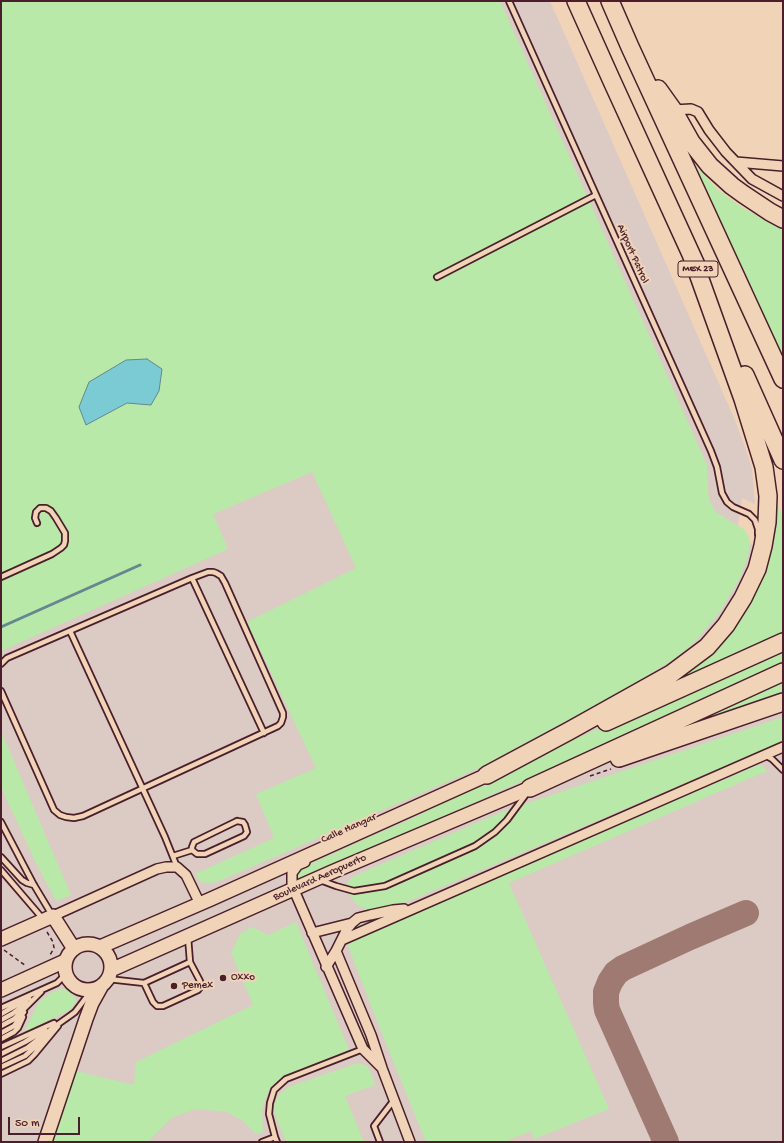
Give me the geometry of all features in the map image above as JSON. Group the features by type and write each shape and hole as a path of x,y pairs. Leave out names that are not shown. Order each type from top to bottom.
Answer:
{"highway":[{"name":"MEX 23","path":"576,1 783,460"},
{"name":"MEX 23","path":"610,1 615,9 630,47 783,379"},
{"path":"630,47 673,110 691,142 710,166 743,194 783,219"},
{"path":"487,775 671,674 706,647 726,625 743,598 757,569 767,522 768,496 764,467 745,406 691,254"},
{"path":"487,775 783,642"},
{"path":"530,788 783,672"},
{"path":"530,788 783,702"}],"street":[{"path":"673,110 691,109 698,112 709,130 726,152 752,179 783,196"},
{"path":"736,162 783,166"},
{"path":"342,940 781,749"},
{"path":"100,947 432,801 487,775"},
{"name":"Boulevard Aeropuerto","path":"104,981 188,936 530,788"},
{"name":"Calle Hangar","path":"294,890 292,873 298,865 419,811 432,801"},
{"path":"1,939 48,922 157,869 166,867 177,868 186,875 200,904"},
{"path":"294,890 326,967 363,1049 382,1068"},
{"path":"326,967 347,929 358,918 393,910 414,908"},
{"path":"48,922 74,949"},
{"path":"312,933 352,923"},
{"path":"45,1142 86,1019 92,1003 104,981 111,963 105,951 94,945 80,945 68,954 65,964 67,978 75,986 81,989 89,990 104,981"},
{"path":"336,951 374,1043 410,1142"},
{"path":"1,990 65,964"}],"lane":[{"name":"Airport Patrol","path":"509,1 711,451 717,467 722,493 727,502 733,507 749,514 755,520 758,529 759,543 757,569"},
{"path":"437,277 596,195"},
{"path":"1,577 52,554 64,545 65,533 51,511 46,508 40,508 36,512 35,518 37,523"},
{"path":"1,664 7,658 192,578 212,572 221,576 225,583 283,713 282,720 278,726 83,816 74,818 60,815 54,810 1,691"},
{"path":"192,578 264,733"},
{"path":"70,631 143,788 177,868"},
{"path":"765,755 783,770"},
{"path":"317,879 354,891 385,886 475,846 495,832 507,820 530,788"},
{"path":"237,821 243,822 245,825 247,832 244,836 205,854 197,854 192,850 194,842 237,821"},
{"path":"1,822 34,885 48,922"},
{"path":"173,856 192,850"},
{"path":"1,857 22,880 34,885"},
{"path":"1,870 48,922"},
{"path":"144,983 153,1002 157,1006 163,1006 198,990 201,986 190,962 188,936"},
{"path":"1,1068 29,1053 54,1028 75,1012 88,995 104,981 144,983 190,962"},
{"path":"1,1014 61,980 63,977 65,964"},
{"path":"1,1008 51,986"},
{"path":"1,1026 14,1019 43,991"},
{"path":"1,1020 12,1014 43,991"},
{"path":"1,1033 14,1026 35,998"},
{"path":"1,1039 11,1035 16,1030 30,1005"},
{"path":"1,1047 67,1018"},
{"path":"1,1054 67,1018"},
{"path":"1,1061 27,1048 67,1018"},
{"path":"1,1074 28,1061 58,1025 67,1018"},
{"path":"262,1142 276,1140 269,1114 270,1103 274,1090 286,1079 363,1049"},
{"path":"380,1142 374,1126 394,1100"}],"path":[{"path":"46,957 52,954 54,948 48,922"},
{"path":"1,947 26,966"}],"shaded area":[{"path":"1,1 550,1 734,418 745,447 752,469 755,504 742,498 738,525 748,535 750,543 771,550 773,534 783,517 783,1142 1,1142"}],"green space":[{"path":"1,1 500,1 707,465 710,502 716,512 745,530 748,535 750,543 748,556 740,578 719,613 694,643 674,659 627,688 479,768 217,882 201,882 195,874 274,838 256,794 316,768 247,622 356,568 312,472 213,514 228,549 1,651"},
{"path":"692,162 718,190 743,208 783,230 783,362"},
{"path":"776,502 783,517 783,635 645,695 710,653 765,570 771,550"},
{"path":"783,647 783,663 299,882 299,871 303,867 426,812 435,801"},
{"path":"783,677 783,697 613,753"},
{"path":"783,717 783,744 772,746 416,898 390,908 376,911 366,909 356,904 350,895 348,882 354,876 499,813"},
{"path":"1,731 71,895 56,901 34,859 1,787"},
{"path":"758,765 762,765 767,771 509,883 609,1109 534,1139 531,1131 504,1142 426,1142 343,933 360,922 375,926 390,923"},
{"path":"296,922 349,1050 281,1078 267,1094 262,1110 263,1132 256,1134 243,1121 227,1112 196,1109 171,1118 148,1142 53,1142 76,1071 134,1085 136,1062 253,1005 231,953 240,934 252,927 268,935"},
{"path":"59,989 68,990 74,996 76,1001 72,1008 24,1032 39,1002 47,995"},
{"path":"358,1063 368,1066 375,1085 345,1096 364,1142 286,1142 273,1109 278,1096 288,1087"}],"water":[{"path":"147,359 162,369 159,391 151,405 127,403 86,425 79,407 89,382 126,360"}],"waterway":[{"path":"1,627 140,565"}],"taxiway":[{"path":"666,1142 607,1010 606,992 616,973 623,968 746,913"}],"place":[{"name":"Oxxo","path":"223,978"},
{"name":"Pemex","path":"174,986"}]}
